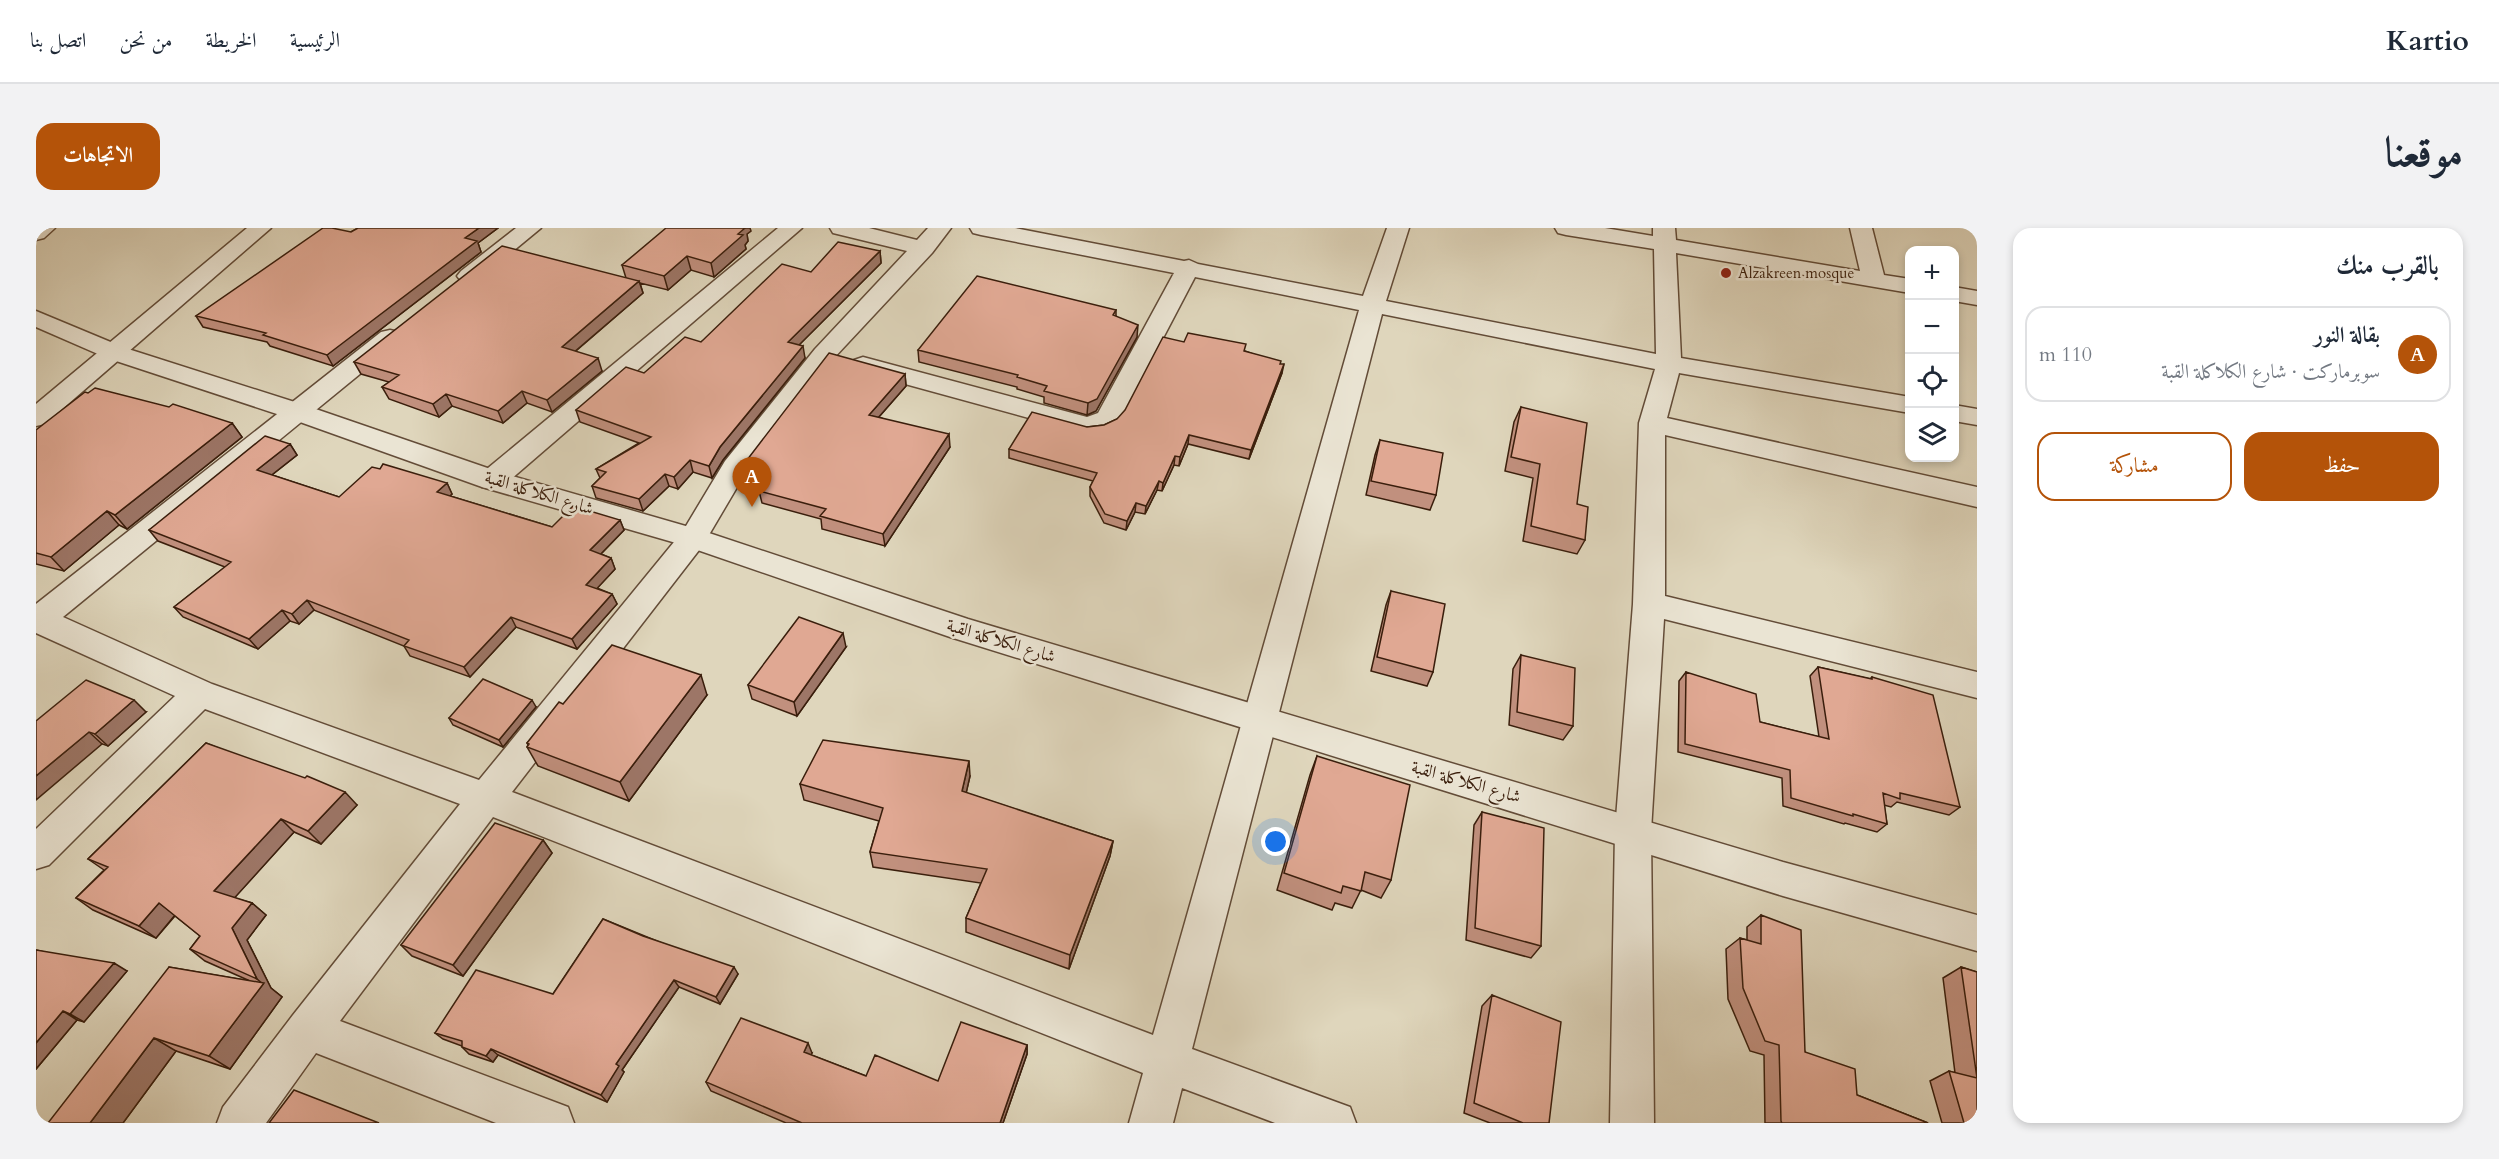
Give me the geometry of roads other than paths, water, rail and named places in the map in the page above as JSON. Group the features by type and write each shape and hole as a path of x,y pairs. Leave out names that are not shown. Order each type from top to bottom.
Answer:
{"street":[{"path":"36,233 44,228"},
{"path":"36,418 260,228"},
{"path":"453,288 530,228"},
{"path":"492,480 791,228"},
{"path":"841,228 932,238"},
{"path":"981,228 1189,267 1372,306 1669,364 1905,404"},
{"path":"1151,1123 1258,720 1372,306 1398,228"},
{"path":"1566,228 1664,237 1905,285"},
{"path":"1861,228 1874,280"},
{"path":"1632,1123 1634,831 1649,604 1652,423 1669,364 1664,237"},
{"path":"240,1123 308,1029 486,798 693,538 735,467 824,354 932,238"},
{"path":"824,354 1087,426 1098,425 1109,418 1189,267"},
{"path":"1959,295 1977,298"},
{"name":"شارع الكلاكلة القبة","path":"36,318 116,352 295,411 492,480 693,538 961,629 1634,831 1783,879 1977,933"},
{"path":"407,324 37,619 200,693 486,798 1168,1062 1334,1123"},
{"path":"1959,414 1977,417"},
{"path":"1652,423 1977,497"},
{"path":"1649,604 1977,685"},
{"path":"36,853 200,693"},
{"path":"308,1029 552,1123"}],"place":[{"name":"Alzakreen mosque","path":"1726,273"},
{"name":"بقالة النور","path":"752,507"}]}
